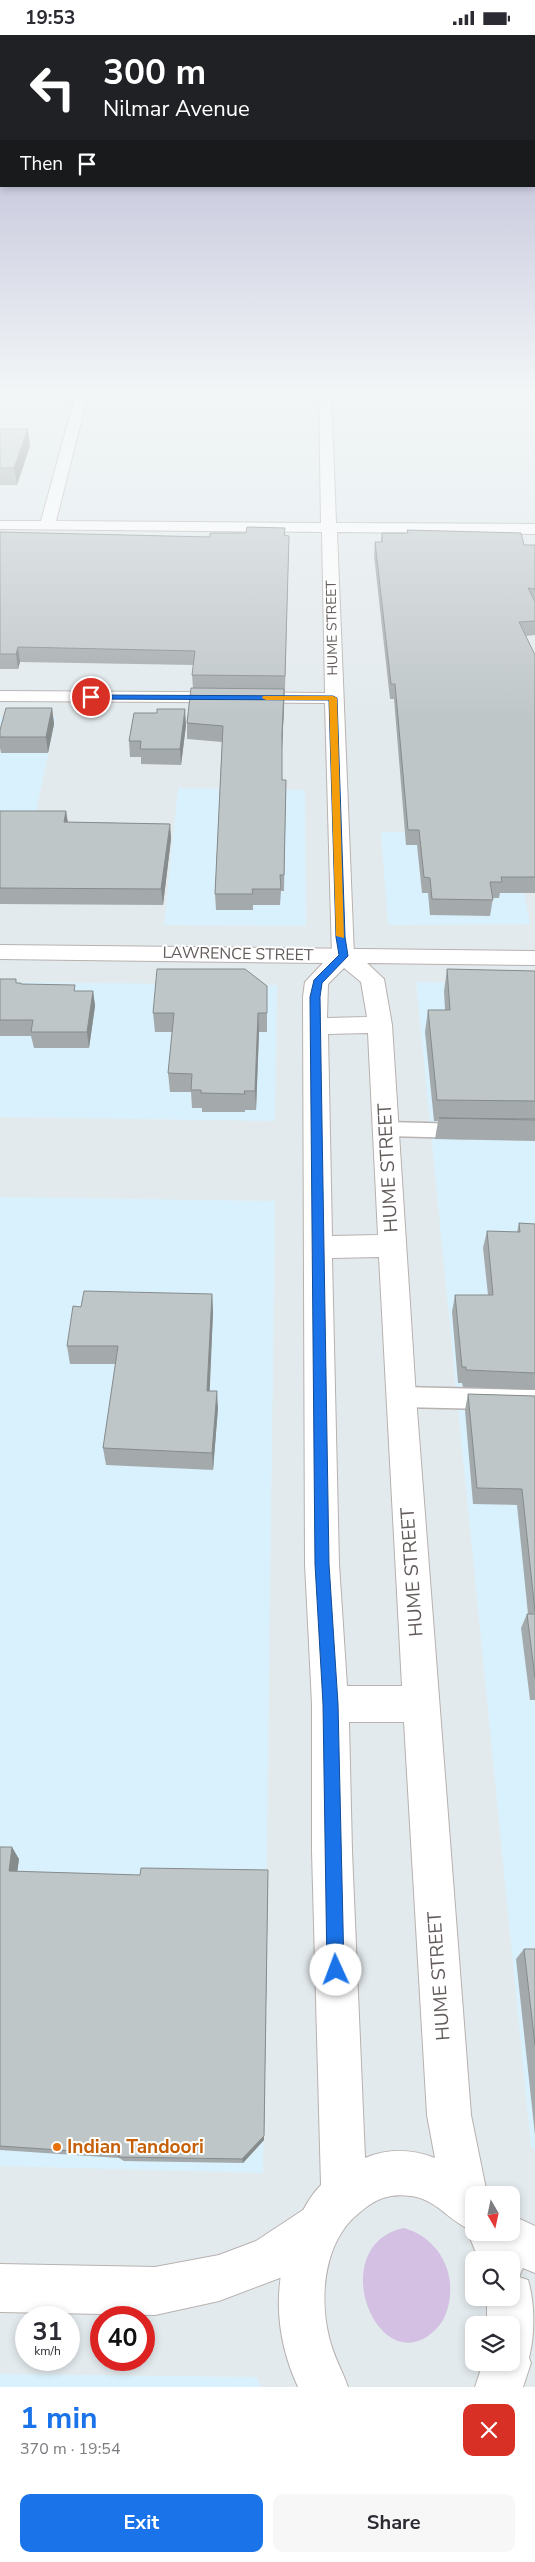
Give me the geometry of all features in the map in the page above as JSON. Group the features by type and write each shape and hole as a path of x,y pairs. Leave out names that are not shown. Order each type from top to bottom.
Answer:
{"street":[{"path":"47,525 54,500"},
{"name":"HUME STREET","path":"329,500 341,937 344,956 372,979 380,1025 420,1704 449,2115 469,2186"},
{"path":"0,525 535,529"},
{"path":"0,696 333,698"},
{"name":"LAWRENCE STREET","path":"0,952 535,957"},
{"path":"324,2387 317,2376 305,2337 302,2298 306,2259 332,2209 337,2020 330,1704 322,1564 316,1026 317,982 344,956"},
{"path":"316,1026 380,1025"},
{"path":"317,1247 392,1246"},
{"path":"330,1704 420,1704"},
{"path":"0,2288 155,2291 219,2277 269,2260 373,2175 404,2172 436,2179 465,2204"},
{"path":"516,2241 535,2250"},
{"path":"499,2387 504,2371"}],"lane":[{"path":"386,1129 485,1131"},
{"path":"401,1397 535,1400"}],"shaded area":[{"path":"0,717 56,717 33,827 0,826"},
{"path":"178,788 305,790 306,926 164,925"},
{"path":"381,832 513,833 530,924 388,925"},
{"path":"0,982 277,985 275,1121 0,1117"},
{"path":"416,982 535,984 535,2151 531,2146"},
{"path":"0,1197 275,1201 263,2173 0,2166"},
{"path":"404,2228 417,2233 429,2241 438,2251 449,2275 450,2288 445,2316 439,2325 425,2338 405,2343 388,2336 375,2321 366,2300 363,2278 368,2256 381,2239"},
{"path":"0,2374 257,2377 261,2387 0,2387"}],"building":[{"path":"247,527 285,528 284,535 289,536 285,676 192,675 195,651 18,647 16,654 0,654 0,532 210,537 210,533 246,533"},
{"path":"407,530 521,533 524,545 535,545 535,589 528,588 535,602 535,621 519,622 535,655 535,877 501,877 502,882 490,882 493,900 432,899 430,878 424,877 419,830 408,830 395,684 391,684 375,542 382,542 382,533 408,533"},
{"path":"191,688 284,689 282,780 286,780 284,875 280,875 281,889 252,889 253,894 215,894 223,726 187,723"},
{"path":"6,708 52,708 46,737 0,737"},
{"path":"157,709 185,709 180,749 140,749 141,741 129,741 134,713 157,713"},
{"path":"0,811 66,811 64,822 170,824 161,889 0,888"},
{"path":"157,969 245,969 267,986 267,1013 258,1013 255,1091 244,1091 245,1094 201,1093 201,1090 191,1090 192,1074 168,1073 174,1013 153,1013"},
{"path":"447,969 535,971 535,1101 437,1100 428,1010 450,1010"},
{"path":"0,979 16,979 16,983 21,984 75,985 74,991 93,991 87,1032 31,1032 33,1020 0,1020"},
{"path":"439,1118 535,1119 535,1120"},
{"path":"519,1223 535,1224 535,1373 466,1370 466,1367 462,1367 455,1295 493,1295 487,1231 520,1232"},
{"path":"84,1291 212,1294 207,1391 217,1391 212,1453 103,1448 118,1346 67,1346 73,1306 81,1307"},
{"path":"468,1394 535,1396 535,1612 522,1489 477,1488"},
{"path":"527,1614 535,1614 535,1678"},
{"path":"0,1847 12,1847 9,1871 140,1875 141,1868 268,1870 264,2136 242,2159 119,2157 119,2154 0,2146"},
{"path":"524,1949 535,1949 535,2045"}],"slow traffic":[{"path":"266,698 333,698 341,936"}],"place":[{"name":"Indian Tandoori","path":"57,2147"}],"route":[{"path":"91,697 333,698 341,937 344,956 317,982 315,997 322,1564 330,1704 336,1970"}]}
